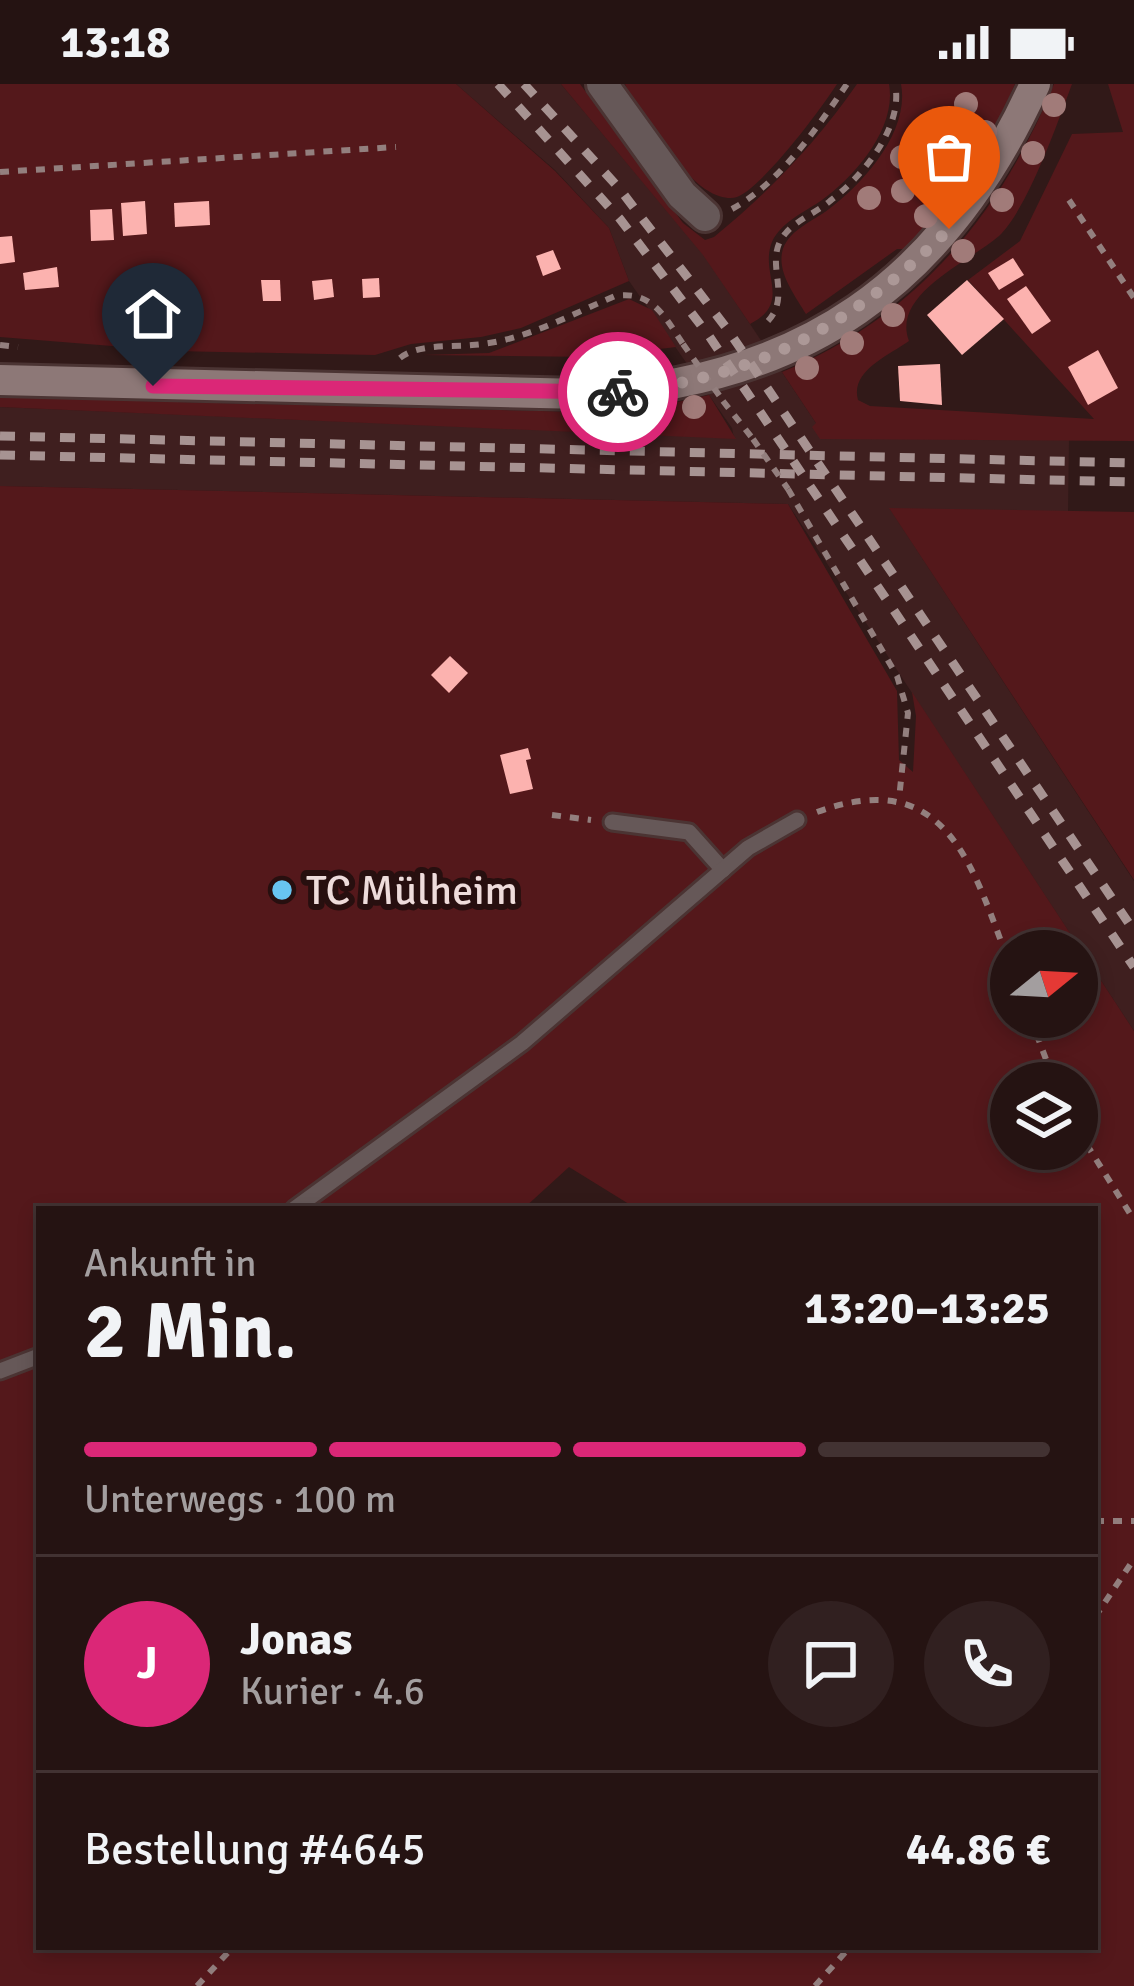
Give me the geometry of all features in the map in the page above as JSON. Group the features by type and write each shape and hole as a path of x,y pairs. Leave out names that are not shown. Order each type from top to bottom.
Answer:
{"street":[{"path":"602,84 682,195 705,216"},
{"path":"0,380 600,393 697,380 765,342 819,333 881,293 949,229 1002,153 1035,84"},
{"path":"0,360 100,382"}],"lane":[{"path":"299,1206 521,1043 748,848 797,820"},
{"path":"612,823 689,832 722,870"},
{"path":"0,1371 36,1357"}],"path":[{"path":"743,202 820,124 847,84"},
{"path":"765,342 781,291 775,255 778,244 792,226 830,202 863,167 893,118 898,103 895,84"},
{"path":"0,172 396,147"},
{"path":"1069,200 1134,298"},
{"path":"419,362 398,361 416,349 487,344 523,334 615,296 629,293 656,305 788,489 897,676 908,713 899,800"},
{"path":"679,354 699,347"},
{"path":"797,820 863,800 899,800 923,809 967,863 995,930"},
{"path":"552,815 612,823"},
{"path":"1098,1163 1134,1220"},
{"path":"1098,1521 1134,1521"},
{"path":"1098,1613 1134,1559"},
{"path":"197,1986 230,1950"},
{"path":"815,1986 847,1950"}],"shaded area":[{"path":"0,84 456,84 555,171 609,228 629,281 521,328 411,344 375,355 174,351 0,337"},
{"path":"456,84 561,84 704,255 816,423 956,438 1069,440 1068,513 890,509 1134,881 1134,1031 1098,976 1098,930 1068,930 788,504 0,486 0,407 734,438 732,428 629,281 609,228 555,170"},
{"path":"561,84 580,84 683,223 705,240 773,184 857,84 889,84 890,101 880,134 860,164 835,190 776,235 769,254 770,306 750,324 703,255"},
{"path":"625,84 837,84 776,163 748,190 730,198 710,192 689,175"},
{"path":"901,84 1015,84 968,172 922,231 904,249 897,249 806,314 783,269 784,245 843,198 882,154 898,120"},
{"path":"1054,84 1072,84 1041,164 1010,224 922,294 906,324 909,341 865,373 858,400 870,406 1094,419 968,280 1020,241 1072,134 1123,132 1108,84 1134,84 1134,441 820,439 812,427 816,423 782,372 873,322 948,256 1008,176"},
{"path":"629,299 652,310 676,347 594,357 422,355 489,353"},
{"path":"0,390 139,401 583,412 659,406 709,395 736,439 0,407"},
{"path":"0,486 788,504 897,691 899,760 913,772 916,716 912,692 1068,930 990,930 990,1038 1098,1038 1098,976 1134,1031 1134,1986 0,1986"},
{"path":"889,508 1134,512 1134,880"}],"building":[{"path":"145,201 147,234 123,236 121,203"},
{"path":"209,201 210,225 175,227 174,203"},
{"path":"112,209 114,240 91,241 90,210"},
{"path":"12,236 15,262 0,264 0,237"},
{"path":"553,250 561,269 543,276 536,256"},
{"path":"1013,258 1024,275 999,290 988,273"},
{"path":"57,267 59,287 25,290 23,273"},
{"path":"379,278 380,297 363,298 362,279"},
{"path":"332,279 334,297 314,300 312,281"},
{"path":"261,280 280,280 281,301 263,301"},
{"path":"967,280 1004,319 962,355 927,315"},
{"path":"1026,286 1051,321 1032,334 1007,299"},
{"path":"1098,350 1118,388 1088,405 1068,367"},
{"path":"940,364 942,405 900,401 898,366"},
{"path":"450,656 468,673 449,693 431,675"},
{"path":"528,748 533,789 510,794 500,755"}],"railway":[{"path":"498,84 620,219 709,336 1134,967"},
{"path":"524,84 618,187 728,330 1134,931"},
{"path":"0,436 1134,463"},
{"path":"0,455 1134,482"}],"way so far":[{"path":"618,392 697,380 796,345 881,293 949,229"}],"place":[{"name":"TC Mülheim","path":"282,890"}],"route":[{"path":"153,386 618,392"}]}
